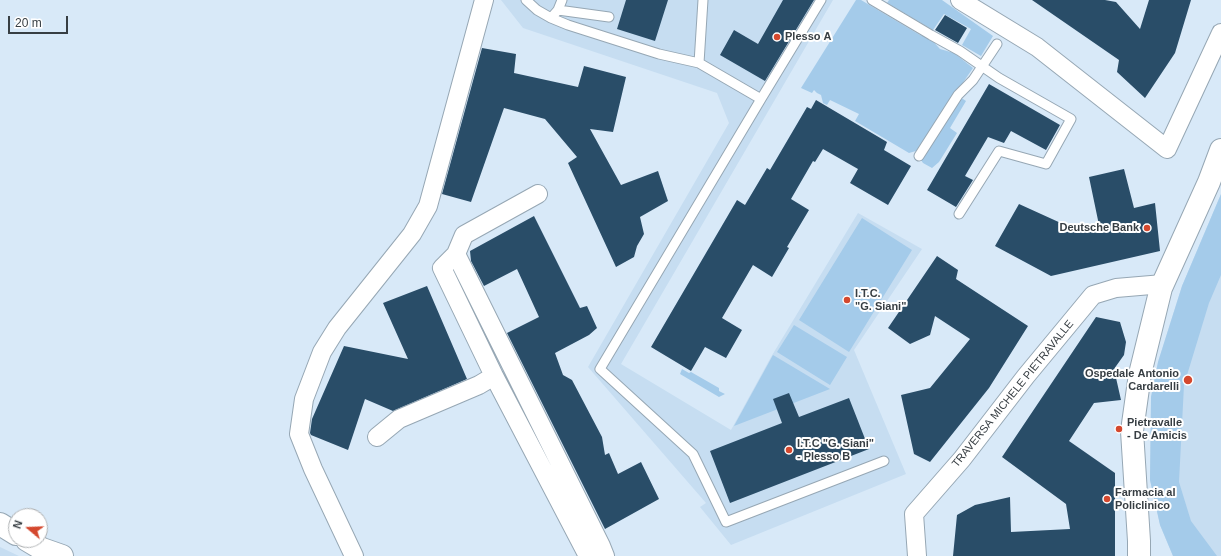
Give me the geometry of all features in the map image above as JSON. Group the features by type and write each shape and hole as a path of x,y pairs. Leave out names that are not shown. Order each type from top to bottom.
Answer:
{"main road":[{"path":"1138,556 1139,541 1132,431 1140,374 1162,286 1209,182 1221,150"},
{"path":"40,548 62,556"}],"street":[{"path":"354,556 313,468 299,434 304,399 322,352 337,328 412,234 428,206 484,0"},
{"path":"960,0 1037,47 1167,149 1221,34"},
{"path":"538,194 464,235 456,254 442,268 494,376 588,556"},
{"path":"456,254 605,556"},
{"name":"TRAVERSA MICHELE PIETRAVALLE","path":"917,556 914,514 962,459 1026,376 1093,295 1116,288 1162,286"},
{"name":"TRAVERSA MICHELE PIETRAVALLE","path":"923,556 920,515 971,454 1031,376 1096,298 1115,292 1162,286"},
{"path":"377,437 400,419 479,385 494,376"}],"lane":[{"path":"526,0 551,18 568,25 659,54 699,63 760,99"},
{"path":"551,18 558,10 562,0"},
{"path":"699,63 703,0"},
{"path":"821,0 760,99 600,369 693,454 726,522 884,461"},
{"path":"872,0 960,51 999,78 1071,119 1046,164 999,151 959,214"},
{"path":"558,10 609,17"},
{"path":"919,156 958,95 983,67 997,44"}],"shaded area":[{"name":"I.T.C. \"G. Siani\"","path":"501,0 833,0 621,364 731,430 771,357 858,213 922,249 854,350 906,474 731,545 700,507 706,503 588,367 729,123 717,93 523,28"},
{"path":"856,0 861,0 920,35 931,39 940,49 954,53 973,68 916,151 909,153 855,121 859,114 830,100 827,105 823,103 821,95 814,90 812,93 801,88"},
{"path":"889,0 942,0 993,36 981,56 962,45 971,29 944,14 933,30 887,3"},
{"path":"960,97 966,101 950,128 957,133 939,162 932,168 923,163 921,160"},
{"name":"Ospedale Antonio Cardarelli","path":"1221,194 1221,556 1173,556 1160,525 1150,480 1151,397 1158,362 1182,286"},
{"path":"1221,194 1221,275 1209,303 1184,385 1179,482 1191,521 1217,556 1173,556 1160,525 1150,480 1151,397 1158,362 1182,286"},
{"path":"862,218 912,250 849,352 799,320"},
{"path":"794,325 847,357 830,385 777,352"},
{"path":"773,355 830,389 734,426"},
{"path":"682,369 689,373 691,372 719,388 719,391 725,394 719,397 680,374"},
{"path":"0,547 19,556 0,556"}],"building":[{"path":"626,0 668,0 655,41 617,29"},
{"name":"Plesso A","path":"783,0 814,0 765,81 720,55 734,30 758,44"},
{"path":"1032,0 1105,0 1116,2 1140,29 1149,0 1191,0 1175,53 1145,98 1117,72 1119,60"},
{"path":"945,15 967,28 958,43 935,30"},
{"path":"482,48 516,54 514,73 578,87 584,66 626,77 613,132 590,129 621,185 658,171 668,201 640,217 644,234 637,246 634,257 616,267 568,163 577,157 545,119 504,108 471,202 442,194"},
{"path":"989,84 1060,125 1046,150 1011,131 1004,143 988,137 965,176 973,180 956,207 927,190"},
{"path":"816,100 887,142 884,150 911,166 888,205 850,183 858,169 823,149 815,162 813,161 791,199 809,210 787,247 789,248 772,277 753,265 722,318 742,330 726,358 705,347 691,371 651,347 737,200 745,205 767,168 770,170 807,107 811,109"},
{"path":"1124,169 1134,208 1155,203 1160,251 1051,276 995,246 1019,204 1063,224 1065,232 1099,225 1089,177"},
{"path":"534,216 580,308 587,306 597,328 589,335 555,353 563,375 572,380 602,437 605,455 609,453 618,474 641,462 659,499 605,529 507,333 539,317 517,269 484,286 471,261 470,251"},
{"path":"937,256 958,270 956,279 1028,326 989,388 930,462 914,454 901,395 930,388 970,339 935,316 930,335 910,344 888,328"},
{"path":"427,286 467,379 393,411 365,399 348,450 311,435 312,419 344,346 408,359 383,303"},
{"path":"1096,317 1120,322 1126,342 1124,355 1114,369 1121,400 1094,403 1069,441 1115,473 1115,556 953,556 957,515 975,505 1010,497 1011,532 1070,529 1066,504 1002,457"},
{"name":"I.T.C \"G. Siani\" - Plesso B","path":"789,393 799,417 849,398 869,449 730,503 710,451 782,423 773,399"}],"place":[{"name":"Plesso A","path":"777,37"},
{"name":"Deutsche Bank","path":"1147,228"},
{"name":"I.T.C. \"G. Siani\"","path":"847,300"},
{"name":"Ospedale Antonio Cardarelli","path":"1188,380"},
{"name":"Pietravalle - De Amicis","path":"1119,429"},
{"name":"I.T.C \"G. Siani\" - Plesso B","path":"789,450"},
{"name":"Farmacia al Policlinico","path":"1107,499"}]}
